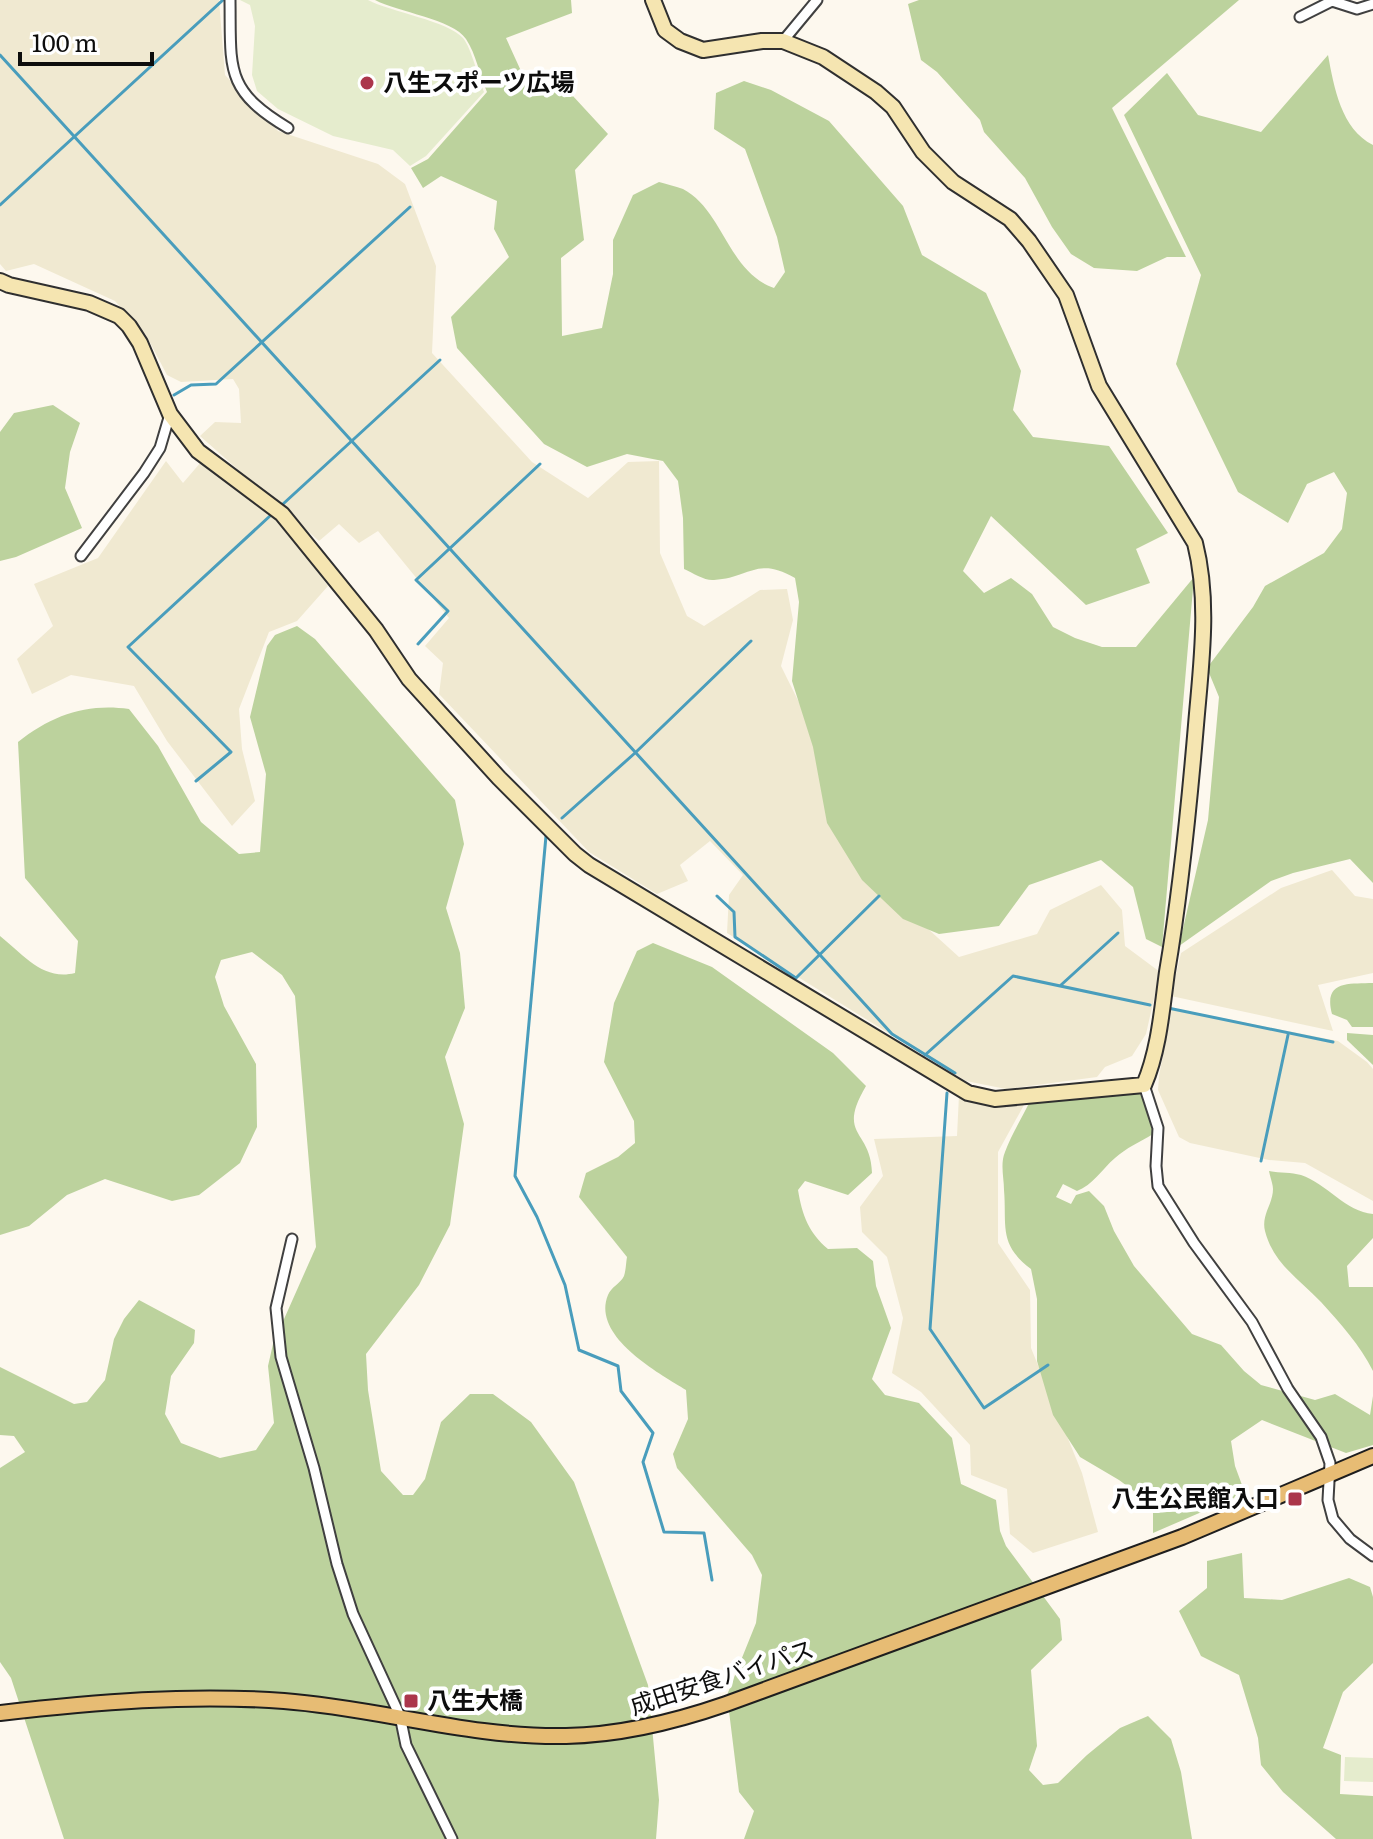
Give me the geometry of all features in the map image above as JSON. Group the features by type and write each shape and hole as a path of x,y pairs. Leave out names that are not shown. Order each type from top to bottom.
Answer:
{"main road":[{"name":"成田安食バイパス","path":"0,1713 92,1702 234,1699 331,1705 529,1735 599,1734 666,1723 756,1694 1171,1541 1373,1456"}],"street":[{"path":"230,0 230,53 237,84 256,107 288,128"},
{"path":"653,0 665,30 680,41 703,50 783,41 823,57 893,107 935,166 953,182 995,207 1029,241 1066,295 1099,386 1195,543 1203,605 1191,775 1174,935 1156,1044 1144,1085 1158,1128 1158,1186 1194,1243 1252,1322 1288,1389 1321,1437 1328,1454 1328,1500 1333,1519 1350,1539 1373,1556"},
{"path":"783,41 817,0"},
{"path":"1300,17 1332,1 1357,9 1373,4"},
{"path":"0,281 89,303 119,316 140,343 170,414 198,451 282,514 376,630 409,679 499,778 589,865 968,1093 995,1099 1144,1085"},
{"path":"81,556 160,448 170,414"},
{"path":"292,1239 276,1308 281,1357 353,1614 400,1716 406,1745 452,1839"}],"shaded area":[{"path":"0,0 219,0 225,75 278,131 378,164 405,184 436,266 432,353 532,462 588,498 628,462 659,461 660,553 687,616 704,626 760,590 787,589 793,620 781,666 823,751 883,888 959,957 1037,934 1050,910 1101,885 1122,910 1125,946 1160,972 1146,1034 1132,1056 1105,1067 1097,1077 1006,1089 966,1081 727,933 729,895 743,875 710,841 680,865 688,881 657,894 589,852 439,694 443,663 425,646 449,618 378,531 359,543 339,524 319,541 200,436 215,422 241,423 239,389 233,379 181,382 167,375 146,335 115,301 34,264 6,271 0,264"},
{"path":"166,461 183,483 201,462 279,520 328,586 297,621 269,632 239,709 242,749 255,801 232,826 167,741 134,686 71,675 32,694 17,659 53,626 34,584 98,558"},
{"path":"1332,870 1355,896 1373,899 1373,973 1318,985 1333,1031 1171,996 1181,953 1281,888"},
{"path":"1172,1008 1338,1041 1367,1062 1373,1069 1373,1201 1305,1163 1269,1160 1190,1143 1179,1137 1158,1090"},
{"path":"959,1095 985,1105 1024,1105 998,1152 998,1243 1030,1290 1031,1348 1082,1473 1098,1532 1033,1553 1010,1534 1007,1489 971,1475 970,1445 921,1392 892,1373 903,1318 887,1257 862,1232 860,1207 883,1176 874,1139 957,1136"}],"green space":[{"name":"八生スポーツ広場","path":"240,0 368,0 432,22 456,32 466,42 484,92 426,156 410,166 393,150 333,136 278,109 257,91 252,75 255,26 250,5"},
{"path":"375,0 571,0 572,13 506,38 521,71 572,95 608,134 575,170 584,240 561,258 562,336 602,328 613,274 613,240 633,195 659,182 683,189 697,199 746,269 774,288 785,272 777,237 745,149 714,129 716,93 744,81 771,90 829,121 903,206 922,255 986,293 1021,371 1013,410 1033,437 1109,446 1168,533 1136,549 1150,583 1086,605 991,516 963,571 984,593 1011,578 1032,594 1053,627 1102,647 1136,647 1194,577 1162,947 1146,939 1133,887 1101,860 1029,885 999,926 939,934 903,919 862,880 827,823 813,747 792,681 799,602 795,578 762,568 710,580 684,569 683,518 678,481 663,461 627,454 587,467 544,444 457,348 451,317 509,257 494,229 497,201 441,176 423,188 411,168 428,159 487,92 473,51 459,32 437,21"},
{"path":"919,0 1239,0 1112,108 1186,257 1167,257 1137,271 1094,268 1071,254 1025,178 984,132 980,120 937,72 921,60 908,4"},
{"path":"1328,55 1336,93 1346,118 1362,138 1373,145 1373,883 1350,859 1293,873 1271,881 1179,946 1208,820 1219,697 1207,668 1265,586 1324,553 1342,529 1347,493 1334,472 1307,484 1288,523 1238,492 1176,364 1201,275 1124,115 1167,73 1198,115 1261,132"},
{"path":"53,405 80,423 70,452 65,488 82,528 0,561 0,432 14,413"},
{"path":"297,626 315,639 455,800 464,844 446,908 460,953 465,1008 445,1057 464,1124 450,1225 419,1285 366,1354 368,1390 381,1471 403,1495 413,1495 425,1479 441,1422 470,1394 493,1394 531,1422 574,1482 648,1685 659,1800 656,1839 64,1839 11,1678 0,1662 0,1468 25,1452 14,1436 0,1435 0,1367 74,1404 87,1402 105,1380 114,1339 139,1300 195,1330 194,1343 171,1376 165,1414 181,1443 220,1458 256,1450 274,1423 268,1366 273,1344 316,1247 295,996 282,975 252,952 221,960 215,977 224,1006 256,1064 257,1127 240,1163 199,1195 172,1201 105,1179 67,1195 29,1226 0,1235 0,936 34,965 64,974 75,973 78,941 25,878 18,742 70,713 99,708 129,709 158,746 201,822 239,854 260,852 266,774 250,717 267,646 275,635"},
{"path":"653,943 712,967 833,1053 866,1086 854,1115 854,1124 866,1148 872,1173 848,1195 805,1181 798,1190 800,1199 811,1230 828,1249 857,1248 873,1261 876,1286 891,1328 872,1379 885,1395 919,1403 952,1438 961,1484 996,1500 1000,1531 1006,1546 1060,1619 1062,1640 1031,1670 1037,1746 1029,1770 1043,1785 1058,1783 1120,1728 1148,1716 1171,1739 1181,1772 1192,1839 744,1839 754,1811 739,1792 727,1695 756,1623 762,1575 752,1555 677,1468 673,1454 688,1419 686,1390 630,1352 609,1325 605,1310 608,1295 624,1276 627,1257 579,1197 586,1173 618,1157 635,1143 634,1121 604,1062 614,1003 637,951"},
{"path":"1373,983 1373,1027 1352,1027 1347,1020 1332,1014 1331,995 1340,986"},
{"path":"1347,1033 1373,1035 1373,1065 1347,1040"},
{"path":"1135,1089 1148,1103 1153,1134 1119,1154 1083,1188 1077,1191 1063,1184 1056,1197 1071,1204 1076,1195 1089,1191 1104,1206 1134,1266 1192,1334 1221,1345 1261,1385 1315,1400 1335,1394 1370,1415 1373,1396 1373,1445 1346,1453 1262,1420 1231,1441 1242,1485 1234,1498 1153,1533 1153,1505 1080,1457 1053,1415 1037,1361 1037,1299 1031,1269 1013,1251 1006,1234 1003,1171 1007,1146 1030,1101"},
{"path":"1269,1171 1301,1175 1354,1208 1373,1214 1373,1238 1347,1266 1349,1287 1373,1287 1373,1371 1342,1326 1274,1252 1264,1225 1273,1189"},
{"path":"1242,1553 1244,1598 1282,1600 1349,1578 1370,1587 1373,1597 1373,1663 1343,1692 1323,1748 1341,1755 1340,1794 1373,1796 1373,1839 1336,1839 1283,1792 1261,1765 1258,1738 1239,1675 1201,1656 1179,1611 1207,1588 1207,1561"},
{"path":"1345,1757 1373,1758 1373,1782 1344,1781"}],"waterway":[{"path":"0,205 223,0"},
{"path":"0,55 892,1034 955,1073"},
{"path":"174,395 191,385 216,384 410,207"},
{"path":"283,504 440,360"},
{"path":"418,644 448,611 416,580 540,464"},
{"path":"196,781 231,752 128,647 271,515"},
{"path":"562,818 635,753 751,641"},
{"path":"546,836 515,1176 537,1217 565,1285 579,1350 618,1366 621,1391 653,1433 643,1462 664,1532 704,1533 712,1580"},
{"path":"717,896 734,912 735,937 796,978 879,896"},
{"path":"1061,985 1118,933"},
{"path":"925,1055 1013,976 1150,1005"},
{"path":"1168,1008 1333,1042"},
{"path":"1261,1161 1288,1035"},
{"path":"947,1093 930,1329 984,1408 1048,1365"}],"place":[{"name":"八生スポーツ広場","path":"367,83"},
{"name":"八生公民館入口","path":"1295,1499"},
{"name":"八生大橋","path":"411,1701"}]}
